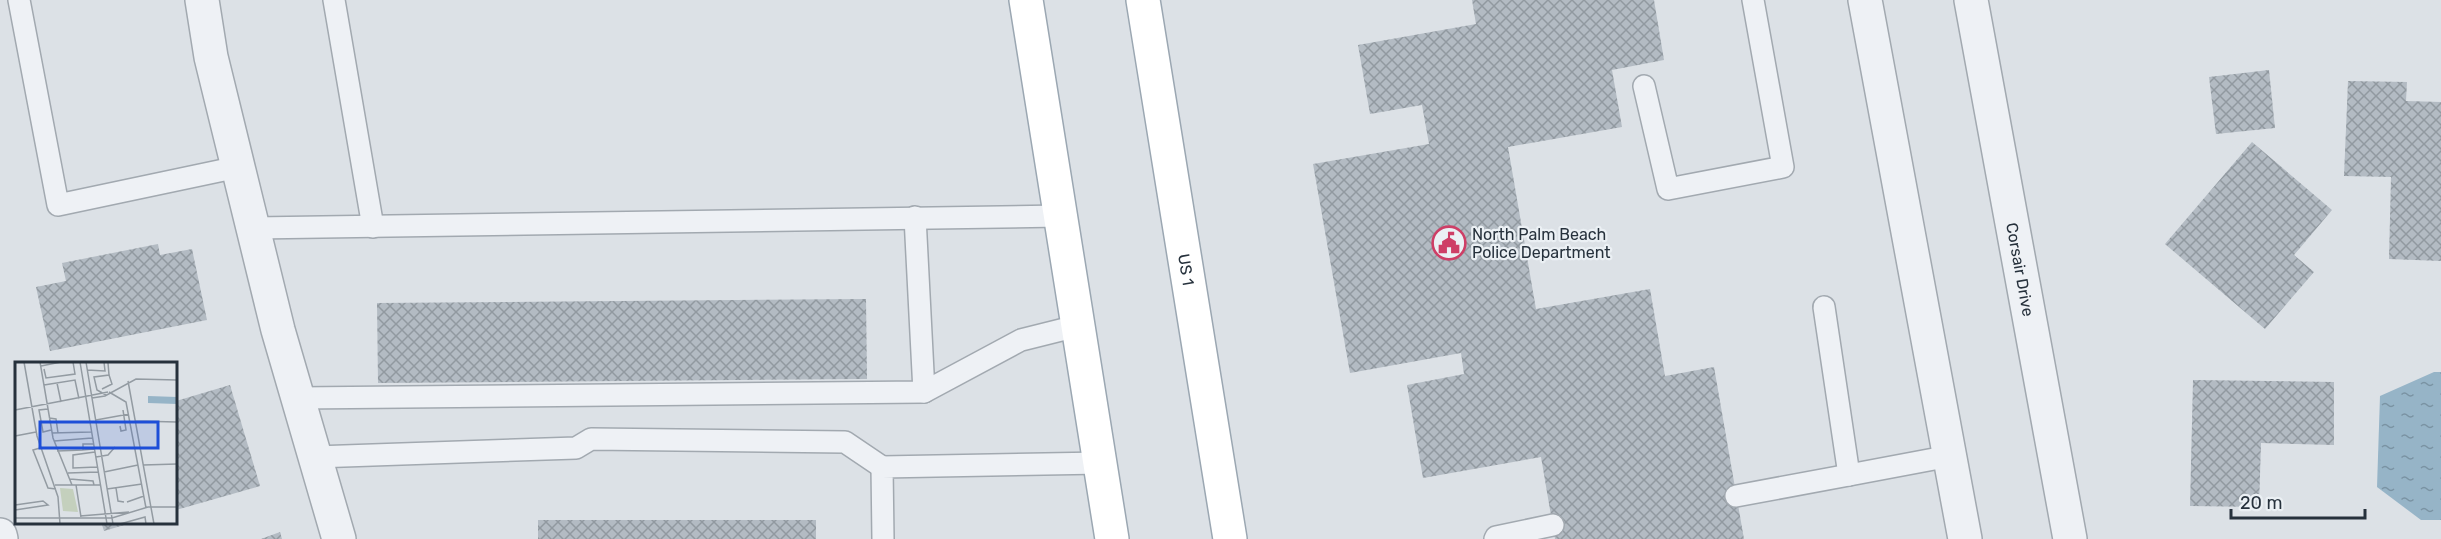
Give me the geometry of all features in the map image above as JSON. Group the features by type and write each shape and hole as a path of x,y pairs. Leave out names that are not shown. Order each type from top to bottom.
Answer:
{"main road":[{"path":"1026,0 1077,326 1102,463 1112,539"},
{"name":"US 1","path":"1143,0 1230,539"}],"street":[{"path":"202,0 211,57 252,228 339,539"},
{"path":"1866,0 1965,539"},
{"name":"Corsair Drive","path":"1971,0 2070,539"}],"lane":[{"path":"19,0 58,205 238,167"},
{"path":"334,0 373,226"},
{"path":"1644,86 1668,189 1783,167 1753,0"},
{"path":"252,228 1061,216"},
{"path":"915,217 924,392"},
{"path":"1824,307 1849,475"},
{"path":"298,398 924,392 1021,340 1077,326"},
{"path":"315,457 576,448 591,439 845,442 882,467 1102,463"},
{"path":"1736,496 1950,456"},
{"path":"882,467 883,539"},
{"path":"1495,539 1553,525"}],"water":[{"path":"2434,372 2441,372 2441,520 2421,520 2377,487 2380,396"}],"building":[{"path":"1472,0 1654,0 1664,60 1612,70 1622,127 1508,147 1536,309 1650,289 1665,376 1714,367 1744,539 1555,539 1541,457 1423,478 1407,385 1464,374 1461,353 1350,373 1313,164 1429,144 1422,105 1370,114 1358,45 1476,24"},
{"path":"2269,70 2275,128 2216,134 2209,77"},
{"path":"2348,81 2407,82 2406,101 2441,102 2441,261 2389,259 2391,177 2344,176"},
{"path":"2252,142 2332,210 2294,255 2314,272 2265,329 2165,244"},
{"path":"158,244 160,255 192,249 207,320 50,351 36,287 66,281 62,263"},
{"path":"866,299 867,379 378,383 377,303"},
{"path":"2193,380 2334,382 2334,445 2261,443 2259,507 2190,506"},
{"path":"230,385 260,486 177,510 177,401"},
{"path":"538,520 816,520 816,539 538,539"},
{"path":"102,524 128,524 104,531"},
{"path":"280,532 282,539 261,539"}],"place":[{"name":"North Palm Beach Police Department","path":"1449,243"}]}
